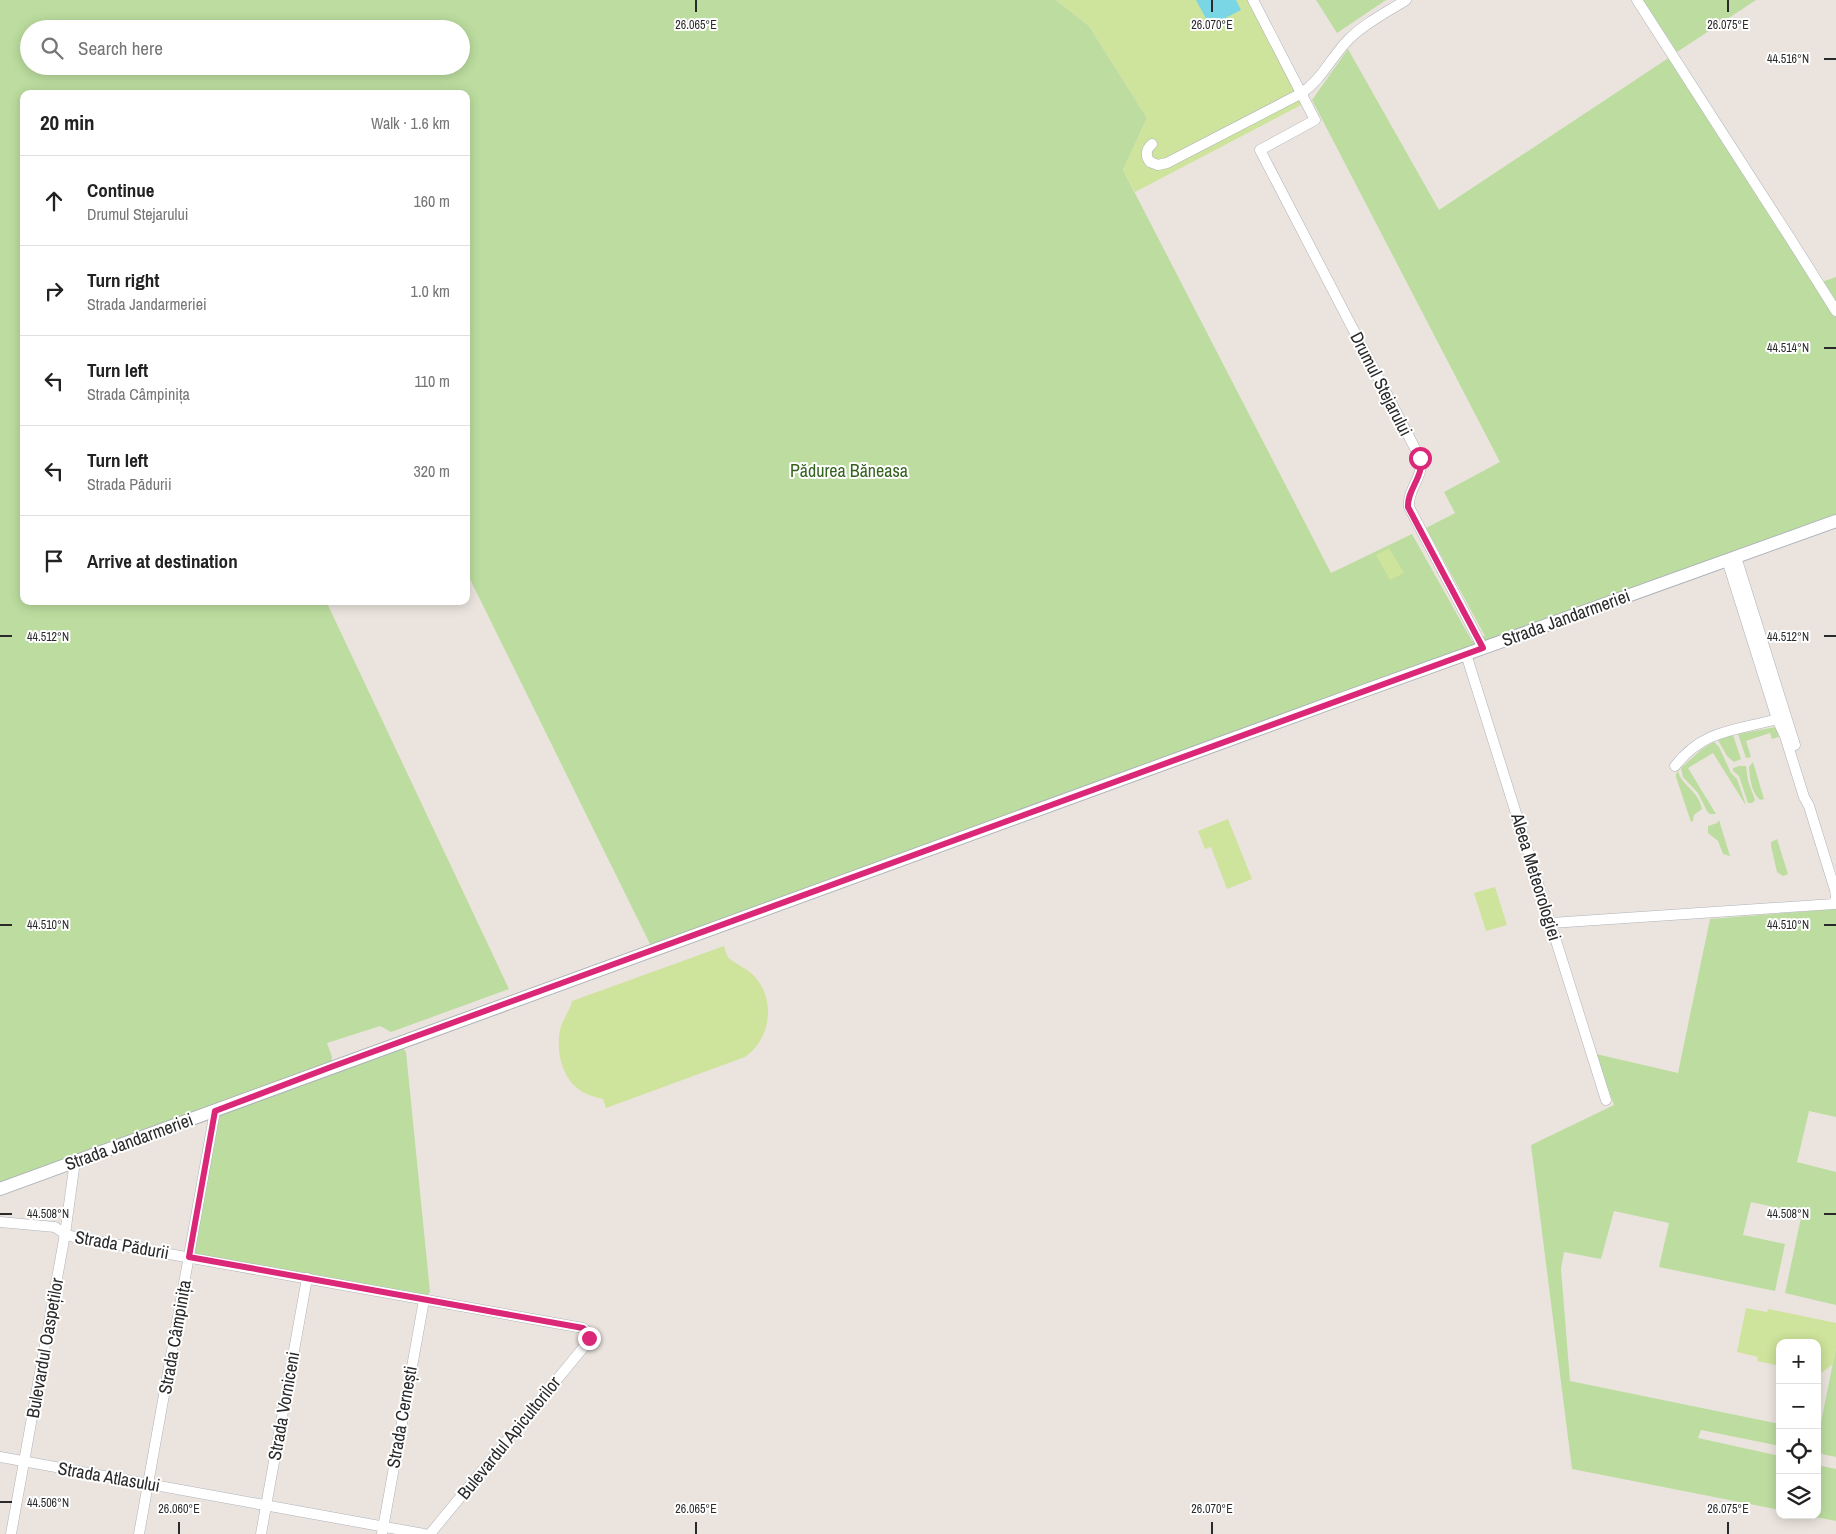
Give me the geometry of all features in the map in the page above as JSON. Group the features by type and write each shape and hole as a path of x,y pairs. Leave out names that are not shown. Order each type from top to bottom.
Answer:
{"street":[{"path":"1253,0 1300,94"},
{"path":"1152,144 1146,155 1150,162 1158,164 1167,163 1300,94 1314,83 1355,33 1406,0"},
{"path":"1637,0 1836,311"},
{"name":"Drumul Stejarului","path":"1300,94 1315,120 1260,150 1420,458 1421,466 1409,497 1408,507 1483,648"},
{"name":"Strada Jandarmeriei","path":"0,1189 1466,654 1836,521"},
{"path":"1551,923 1834,904 1835,890 1809,806 1804,797 1785,736 1777,718 1732,559"},
{"path":"1732,559 1810,792"},
{"name":"Aleea Meteorologiei","path":"1466,654 1606,1100"},
{"path":"1675,766 1690,749 1707,738 1777,718"},
{"name":"Strada Câmpinița","path":"139,1534 215,1111"},
{"name":"Bulevardul Oaspeților","path":"11,1534 65,1234 75,1161"},
{"name":"Strada Pădurii","path":"0,1222 56,1227 65,1234 74,1237 583,1328 588,1332 589,1338 587,1343"},
{"name":"Strada Vorniceni","path":"261,1534 307,1278"},
{"name":"Strada Cernești","path":"382,1530 424,1300"},
{"name":"Bulevardul Apicultorilor","path":"430,1534 587,1343"},
{"name":"Strada Atlasului","path":"0,1457 266,1505 382,1530 424,1534"}],"green space":[{"name":"Pădurea Băneasa","path":"0,0 1056,0 1089,26 1147,118 1123,170 1331,573 1412,534 1472,641 1485,636 1426,528 1455,513 1444,492 1500,462 1312,100 1348,49 1439,210 1673,55 1819,283 1836,277 1836,521 653,950 470,579 470,90 20,90 20,605 328,605 509,989 391,1032 380,1026 327,1043 332,1057 331,1066 398,1042 406,1052 430,1292 424,1300 189,1257 215,1111 0,1189"},
{"path":"1056,0 1249,0 1305,103 1135,192 1123,170 1147,118 1089,26"},
{"path":"1316,0 1386,0 1337,33"},
{"path":"1643,0 1756,0 1677,52"},
{"path":"1389,548 1404,573 1390,580 1376,555"},
{"path":"1776,727 1779,737 1772,739 1770,733 1746,741 1751,757 1746,758 1738,734"},
{"path":"1733,735 1741,759 1734,762 1727,756 1718,740"},
{"path":"1714,742 1719,747 1731,773 1737,779 1745,804 1713,753 1688,768 1716,814 1710,814 1698,793 1683,777 1681,768 1702,749"},
{"path":"1753,762 1764,799 1760,800 1753,789 1751,780 1749,767"},
{"path":"1746,766 1748,781 1755,800 1752,803 1748,803 1739,776 1733,771 1733,768"},
{"path":"1678,771 1697,797 1702,809 1694,815 1691,822 1676,777"},
{"path":"1228,819 1252,879 1227,889 1211,847 1205,849 1198,831"},
{"path":"1719,820 1730,856 1723,854 1718,841 1708,833 1708,826 1717,823"},
{"path":"1777,839 1788,874 1783,876 1777,872 1771,846 1771,842"},
{"path":"1495,887 1507,925 1486,931 1474,893"},
{"path":"1836,909 1836,1117 1809,1111 1797,1162 1836,1172 1836,1305 1785,1293 1802,1213 1751,1202 1743,1235 1785,1244 1775,1291 1659,1267 1669,1223 1614,1211 1601,1259 1564,1252 1561,1269 1570,1381 1776,1423 1776,1445 1701,1430 1698,1438 1776,1455 1776,1509 1572,1469 1531,1145 1614,1105 1596,1054 1678,1073 1710,919"},
{"path":"724,946 728,957 756,978 766,998 768,1009 765,1031 753,1050 745,1057 606,1108 603,1099 583,1092 572,1083 561,1061 559,1037 561,1026 572,1001"},
{"path":"1746,1308 1767,1312 1768,1309 1836,1323 1836,1348 1833,1364 1821,1373 1821,1339 1776,1339 1776,1365 1757,1361 1758,1357 1737,1352"},
{"path":"1836,1348 1836,1457 1821,1454 1821,1422"},
{"path":"1821,1466 1836,1469 1836,1521 1821,1518"}],"water":[{"path":"1196,0 1236,0 1241,10 1210,26"}],"route":[{"path":"589,1338 588,1332 583,1328 189,1257 215,1111 331,1067 1483,648 1408,507 1409,497 1421,466 1420,458"}]}
